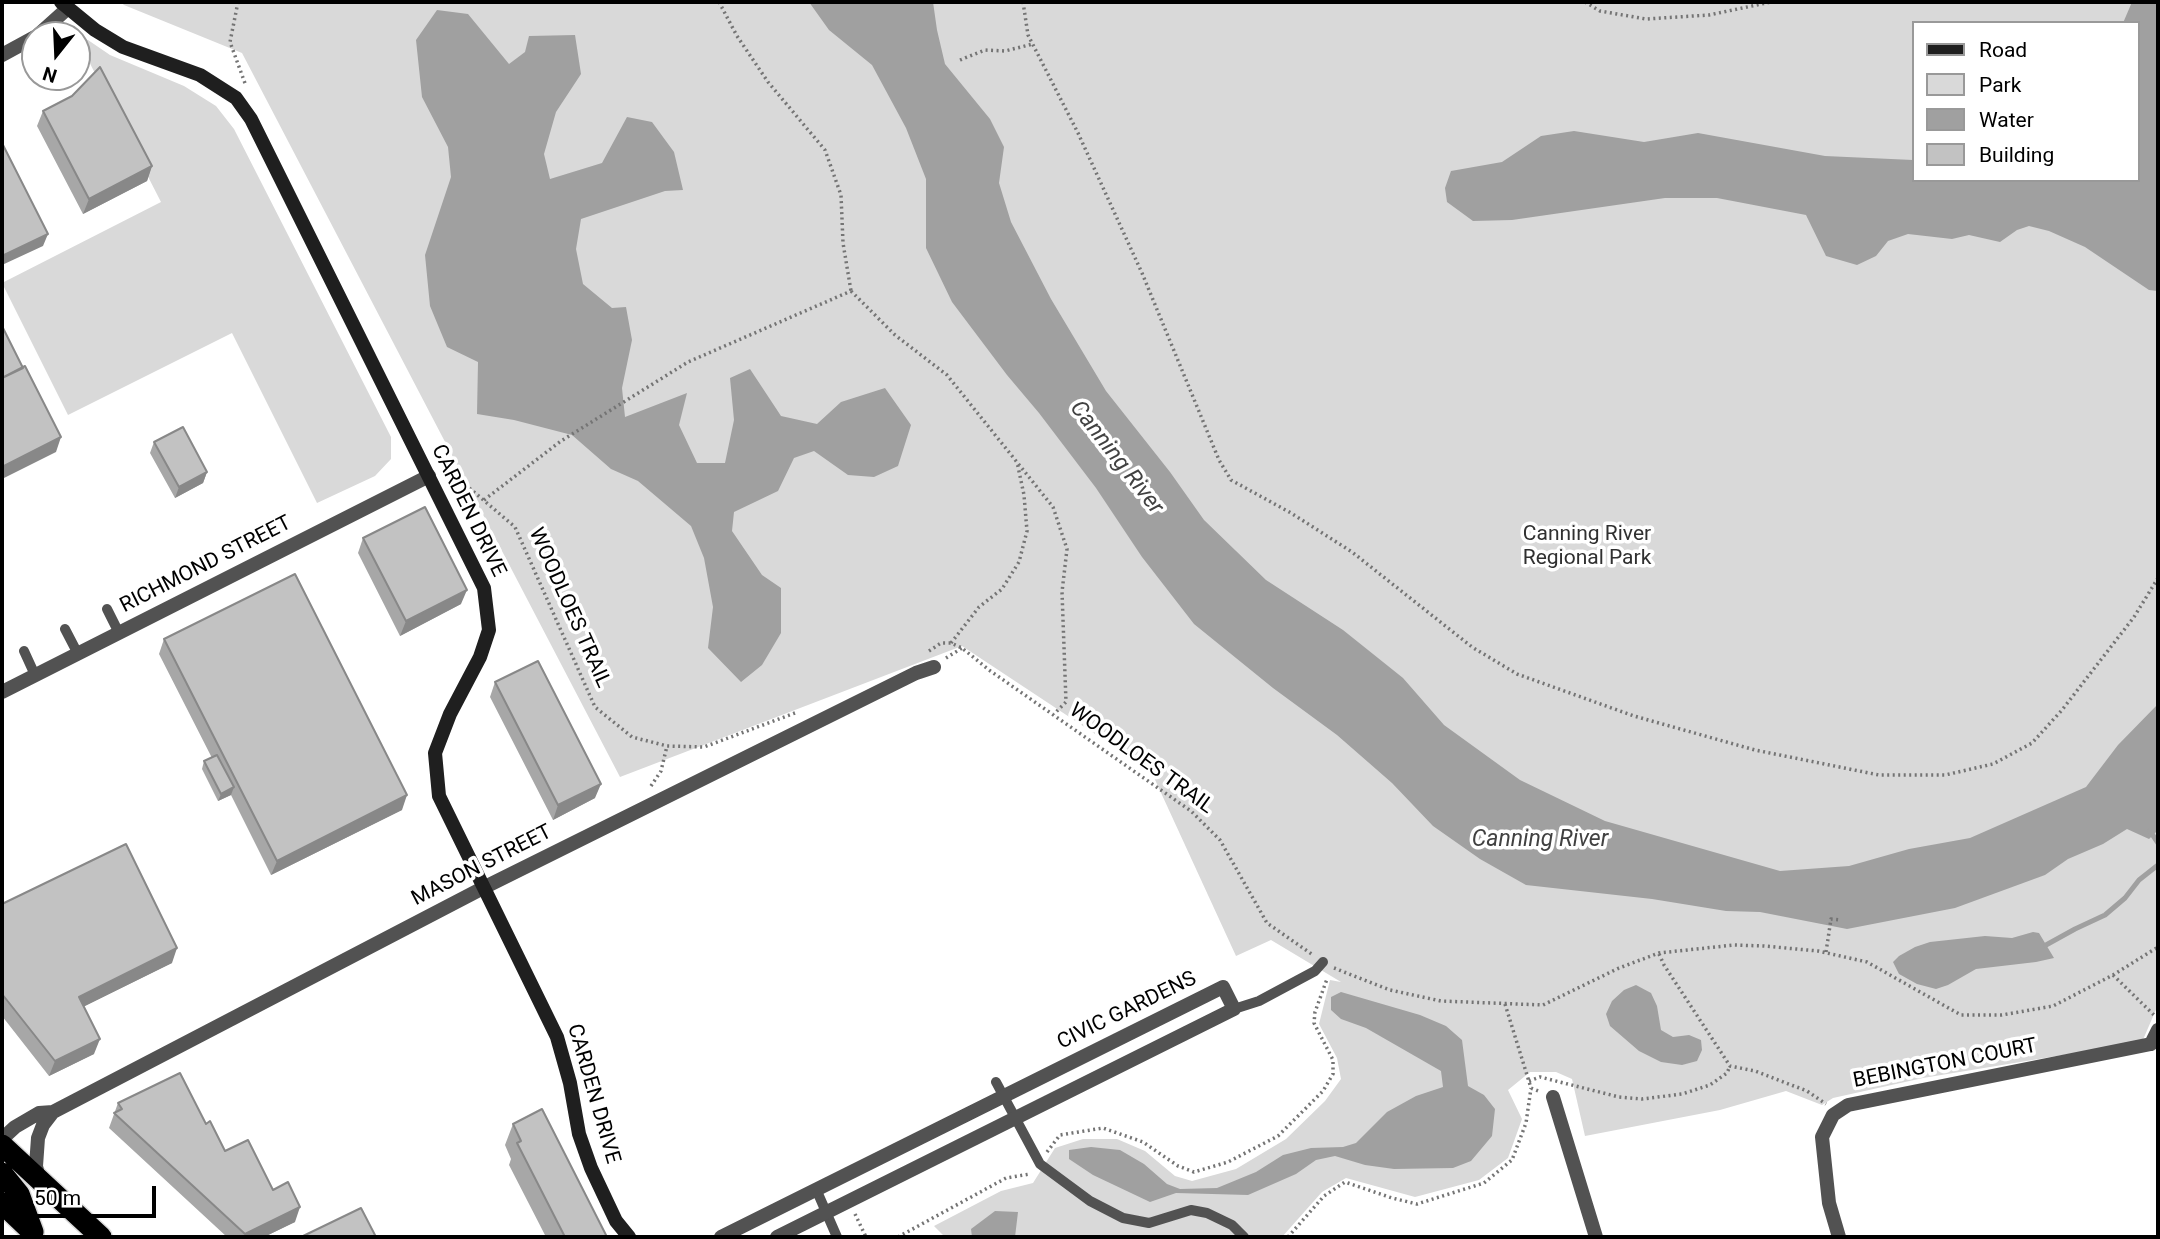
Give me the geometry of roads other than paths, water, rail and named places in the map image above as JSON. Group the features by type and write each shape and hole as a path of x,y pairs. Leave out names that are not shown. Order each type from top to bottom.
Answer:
{"highway":[{"path":"2,1145 101,1237"},
{"path":"2,1173 19,1194 36,1235"},
{"path":"2,1204 36,1235"}],"street":[{"path":"50,21 64,5"},
{"name":"CARDEN DRIVE","path":"64,5 95,30 123,47 200,75 236,98 251,118 484,588 489,630 480,657 450,714 436,753 439,796 557,1037 570,1083 579,1134 591,1168 616,1221 629,1237"},
{"path":"2,55 21,45"},
{"name":"RICHMOND STREET","path":"2,692 429,476"},
{"name":"MASON STREET","path":"2,1139 15,1127 39,1113 53,1112 484,888 916,673 934,667"},
{"name":"CIVIC GARDENS","path":"721,1237 1223,987 1234,1009"},
{"path":"777,1237 1234,1009"},
{"name":"BEBINGTON COURT","path":"1839,1237 1829,1203 1822,1137 1833,1115 1848,1105 2156,1043"},
{"path":"1553,1097 1596,1237"},
{"path":"39,1181 36,1166 38,1138 43,1125 53,1112"},
{"name":"CARDEN DRIVE","path":"616,1221 619,1237"}],"lane":[{"path":"107,609 119,633"},
{"path":"65,629 78,653"},
{"path":"24,651 36,675"},
{"path":"1234,1009 1259,1001 1328,965"},
{"path":"996,1082 1041,1164 1090,1201 1123,1218 1149,1223 1192,1210 1207,1213 1232,1225 1244,1237"},
{"path":"816,1189 837,1237"}],"water":[{"name":"Canning River","path":"809,2 933,2 945,64 990,119 1004,147 999,183 1011,222 1051,299 1106,391 1204,520 1266,580 1343,630 1403,678 1444,725 1520,780 1605,821 1780,871 1849,866 1909,849 1970,838 2086,787 2118,745 2158,704 2158,830 2149,839 2127,829 2103,844 2068,859 2045,875 1955,908 1847,929 1760,912 1726,911 1652,899 1526,885 1480,859 1433,826 1392,783 1337,735 1273,688 1194,624 1142,557 1096,488 952,302 926,248 926,179 906,128 872,65 829,30"},
{"path":"2132,2 2158,2 2158,291 2149,290 2085,247 2049,231 2029,226 2017,230 2000,242 1969,235 1952,239 1908,234 1888,241 1876,256 1857,265 1826,256 1806,215 1717,198 1665,198 1512,220 1473,221 1447,202 1445,188 1451,171 1502,162 1541,136 1574,131 1644,142 1698,133 1825,156 1912,160 1912,182 2139,182 2139,21 2124,21"},
{"path":"437,10 468,14 509,64 525,52 529,36 575,35 581,74 556,112 544,154 550,179 602,163 627,117 652,122 674,152 683,190 665,191 581,219 576,249 583,284 612,308 626,307 632,340 622,388 625,417 687,393 679,425 697,463 725,463 734,420 730,378 750,369 781,416 817,424 841,402 885,388 911,425 898,466 874,477 848,475 814,451 794,458 778,491 734,512 732,531 762,575 781,588 781,633 762,665 741,682 708,648 713,607 704,558 691,526 638,481 611,469 572,435 514,420 477,414 478,362 447,347 430,306 425,255 451,177 448,147 422,97 416,40"},
{"path":"2039,933 2054,958 1976,969 1936,989 1917,984 1899,974 1893,962 1915,947 1930,942 1985,936 2012,938"},
{"path":"1636,985 1651,993 1657,1006 1661,1030 1673,1037 1689,1035 1701,1040 1702,1050 1697,1061 1682,1065 1661,1062 1639,1051 1610,1026 1606,1014 1612,1001 1624,990"},
{"path":"1341,992 1420,1015 1446,1026 1462,1040 1468,1086 1484,1095 1495,1109 1492,1136 1471,1161 1453,1168 1394,1169 1365,1165 1335,1156 1316,1160 1296,1174 1248,1195 1176,1193 1150,1202 1093,1175 1069,1159 1069,1150 1091,1147 1120,1150 1144,1164 1167,1184 1180,1189 1217,1188 1256,1172 1283,1155 1311,1148 1343,1147 1356,1143 1387,1112 1416,1096 1443,1087 1441,1071 1366,1028 1341,1019 1331,1010 1331,997"},
{"path":"995,1211 1018,1212 1015,1237 972,1237 971,1229"}],"waterway":[{"path":"2150,831 2158,843"},
{"path":"2046,945 2105,915 2125,898 2139,880 2158,865"}],"park label":[{"name":"Canning River Regional Park","path":"1587,547"}]}
